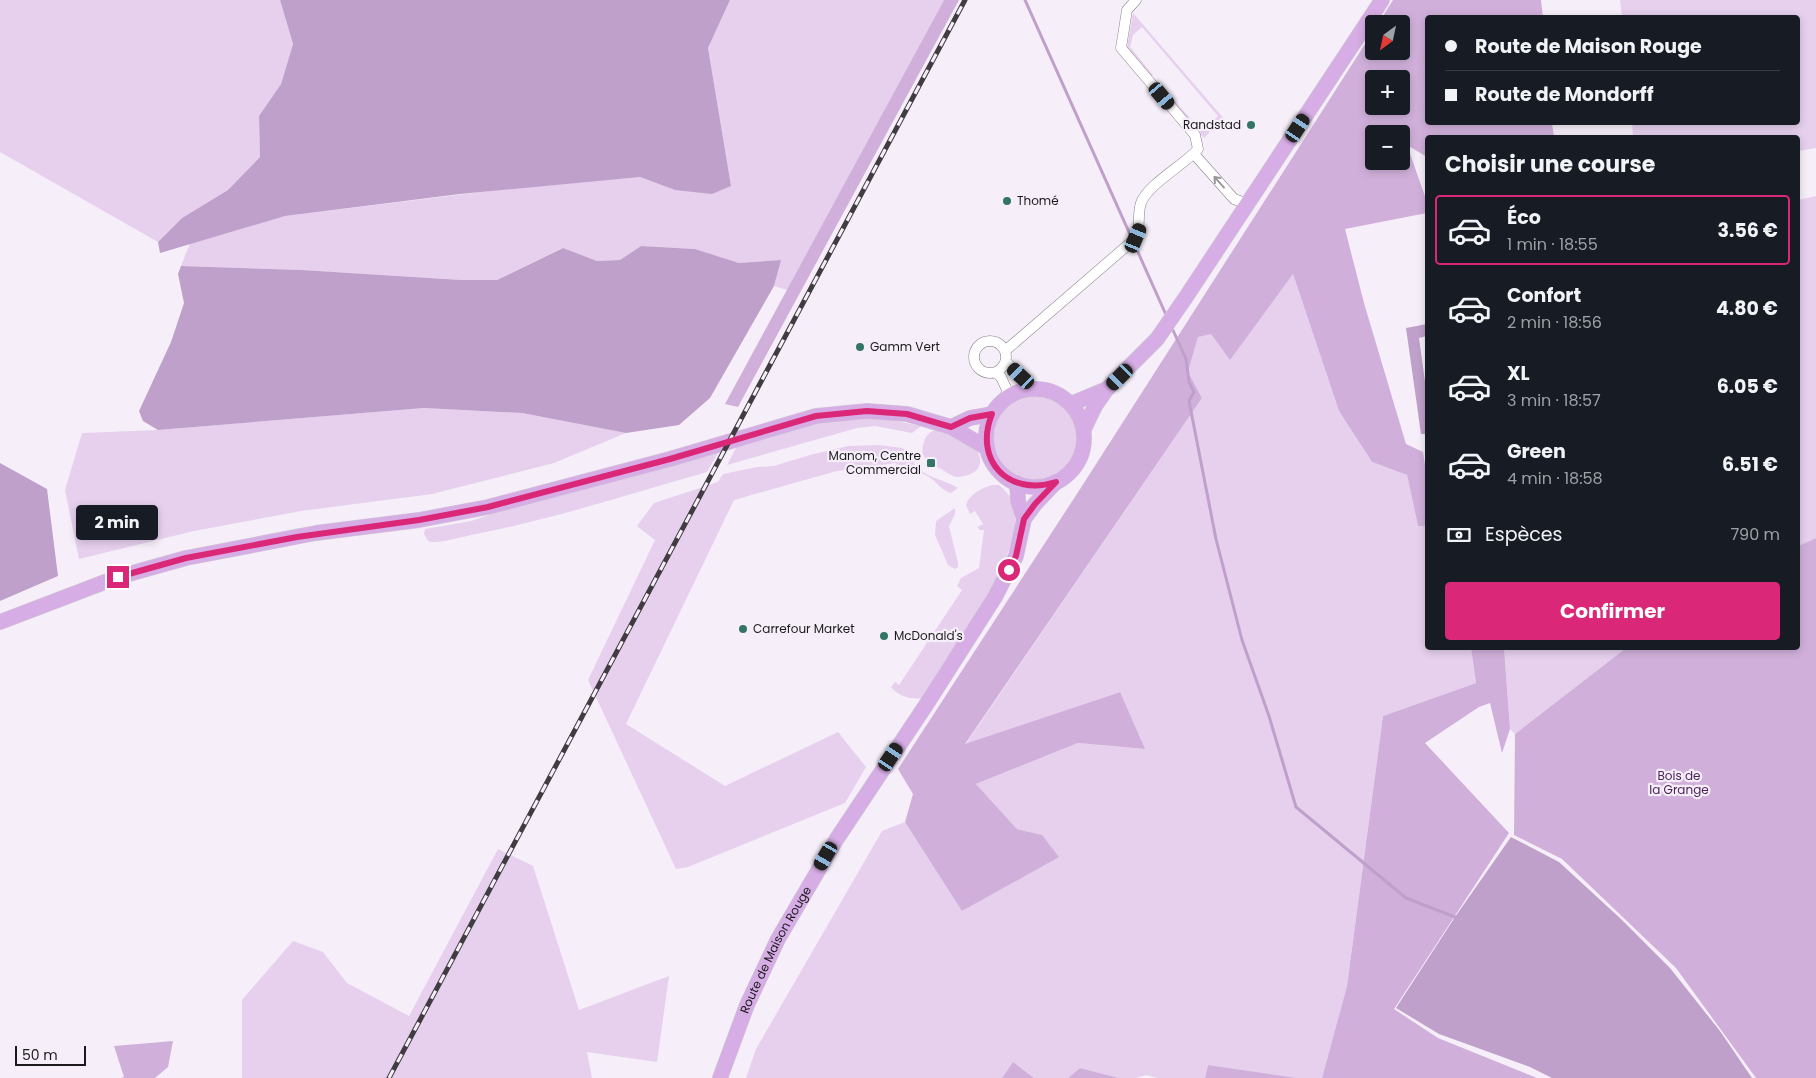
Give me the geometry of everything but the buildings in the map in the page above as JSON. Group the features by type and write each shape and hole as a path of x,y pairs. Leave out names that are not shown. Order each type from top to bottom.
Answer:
{"main road":[{"path":"1084,429 1095,406 1107,390 1157,339 1186,298 1382,0"},
{"path":"1034,388 1054,392 1071,404 1077,411 1084,429 1084,445 1080,460 1066,477 1043,486 1030,487 1006,477 997,469 987,448 986,437 992,414 1005,399 1018,391 1034,388"},
{"path":"1071,404 1107,390"},
{"path":"0,622 118,577 186,558 316,534 419,520 488,507 670,459 816,416 867,411 907,414 951,427 987,448"},
{"path":"951,427 970,418 992,414"},
{"path":"1024,519 1056,482"},
{"path":"1017,483 1018,502 1024,519"},
{"name":"Route de Maison Rouge","path":"720,1078 747,1005 778,940 836,840 995,597 1016,556 1024,519"}],"street":[{"path":"1136,0 1127,10 1121,48 1195,135 1196,150 1234,199 1248,204"},
{"path":"1005,351 1136,238 1140,229 1141,204 1148,192 1196,150"},
{"path":"991,341 999,344 1005,351 1006,362 1004,367 996,373 986,373 978,368 974,360 976,350 982,343 991,341"},
{"path":"1006,362 1034,388"},
{"path":"996,373 1001,377 1008,390 1005,399"}],"shaded area":[{"path":"0,0 280,0 293,44 281,84 259,116 260,157 228,190 182,218 158,242 0,152"},
{"path":"280,0 730,0 708,48 731,186 712,194 675,190 640,177 460,194 285,216 160,253 158,242 182,218 228,190 260,157 259,116 281,84 293,44"},
{"path":"730,0 944,0 787,290 774,286 780,260 739,263 695,249 641,246 620,260 597,261 562,248 497,280 461,280 302,270 181,266 190,243 285,216 548,184 640,177 675,190 731,186 708,48"},
{"path":"1620,0 1816,0 1816,148 1800,151 1800,135 1633,135 1632,125 1800,125 1800,15 1622,15"},
{"path":"1133,13 1225,120 1217,126 1213,121 1218,116 1142,27 1133,35 1130,47 1153,75 1151,76 1127,48"},
{"path":"1159,82 1201,131 1206,127 1210,132 1204,138 1158,84"},
{"path":"1816,196 1816,538 1800,545 1800,200"},
{"path":"641,246 695,249 739,263 781,260 774,286 710,398 679,425 626,433 522,413 424,408 158,430 143,421 139,411 171,342 184,303 178,274 181,266 302,270 461,280 497,280 563,248 597,261 620,260"},
{"path":"1293,274 1339,411 1372,462 1407,475 1418,526 1425,526 1425,650 1471,650 1476,683 1383,716 1347,986 1322,1078 1297,1078 1208,1065 1205,1078 1157,1078 1147,1075 1135,1078 1119,1078 1080,1068 1068,1078 1034,1078 1013,1062 1002,1078 746,1078 756,1049 882,831 905,822 963,911 1042,835 1017,829 976,784 1078,743 1144,749 1119,692 965,745 1202,398 1188,372 1198,337 1211,333 1230,359"},
{"path":"1425,324 1425,336 1419,338 1425,382 1425,434 1421,434 1406,328"},
{"path":"1033,395 1050,399 1064,408 1073,422 1077,439 1073,456 1064,470 1050,479 1033,483 1016,479 1002,470 993,456 989,439 993,422 1002,408 1016,399"},
{"path":"424,408 522,413 626,433 554,463 432,494 301,511 194,531 79,559 65,490 82,433 158,430"},
{"path":"860,417 887,419 921,426 912,433 875,426 857,428 727,465 737,446 802,426"},
{"path":"937,430 946,432 976,447 980,464 973,473 957,477 926,460 923,452 925,440 930,432"},
{"path":"879,445 902,448 910,453 917,467 923,472 958,488 951,493 948,492 925,475 898,471 896,463 837,471 734,500 626,724 725,786 838,732 866,767 845,803 688,867 676,869 588,680 655,540 637,526 654,503 718,482 723,474 757,467 774,466 848,446"},
{"path":"718,453 707,472 594,505 509,527 442,541 431,542 424,534 425,529 471,521 504,510"},
{"path":"0,463 47,489 58,576 0,601"},
{"path":"992,485 1002,487 1013,503 1015,510 1014,532 1007,556 996,582 966,633 922,698 909,698 901,695 891,687 895,682 899,685 962,590 957,586 961,578 979,568 984,530 980,530 977,527 983,524 975,511 970,514 966,505 973,495"},
{"path":"955,508 955,514 949,526 958,563 958,567 955,569 948,565 935,535 936,521"},
{"path":"1504,650 1623,650 1515,734 1510,729"},
{"path":"1511,837 1559,862 1621,919 1670,968 1720,1031 1752,1078 1552,1078 1530,1067 1439,1034 1396,1008 1455,917"},
{"path":"498,849 533,866 579,1010 669,976 657,1062 587,1052 592,1078 242,1078 242,1000 293,941 323,952 347,983 409,1016"}],"green space":[{"path":"944,0 959,0 738,407 725,404"},
{"path":"1393,0 1541,0 1543,15 1425,15 1425,125 1552,125 1554,135 1425,135 1425,156 1410,147 1410,125 1365,125 1365,170 1410,170 1410,154 1425,196 1425,213 1345,229 1364,303 1406,444 1423,452 1425,465 1425,526 1418,526 1407,475 1372,462 1339,411 1293,274 1230,360 1211,334 1198,337 1188,372 1202,398 965,744 1120,692 1145,749 1078,743 976,784 1017,829 1042,835 1059,857 962,911 905,822 913,794 898,769 1365,44 1365,60 1410,60 1410,15 1384,15"},
{"name":"Bois de la Grange","path":"1816,538 1816,1078 1756,1078 1676,968 1562,859 1514,835 1515,734 1623,650 1800,650 1800,545"},
{"path":"1471,650 1504,650 1510,729 1502,753 1490,703 1479,707 1425,743 1509,833 1394,1009 1438,1038 1537,1078 1322,1078 1347,986 1383,716 1476,683"},
{"path":"173,1041 168,1067 155,1078 121,1078 124,1077 114,1046"},
{"path":"1013,1062 1034,1078 1002,1078"},
{"path":"1208,1065 1297,1078 1205,1078"},
{"path":"1080,1068 1119,1078 1068,1078"}],"waterway":[{"path":"1025,0 1167,317"},
{"path":"1172,328 1186,359 1189,382 1194,392 1189,401 1216,539 1242,640 1269,716 1296,807 1406,898 1455,917"}],"railway":[{"path":"389,1078 965,0"}],"place":[{"name":"Randstad","path":"1251,125"},
{"name":"Thomé","path":"1007,201"},
{"name":"Gamm Vert","path":"860,347"},
{"name":"Manom, Centre Commercial","path":"931,463"},
{"name":"Carrefour Market","path":"743,629"},
{"name":"McDonald's","path":"884,636"}],"route":[{"path":"118,577 186,558 297,537 419,520 488,507 670,459 816,416 867,411 907,414 951,427 970,418 992,414 986,437 987,448 997,469 1017,483 1030,487 1056,482 1024,519 1016,556 1009,570"}]}
